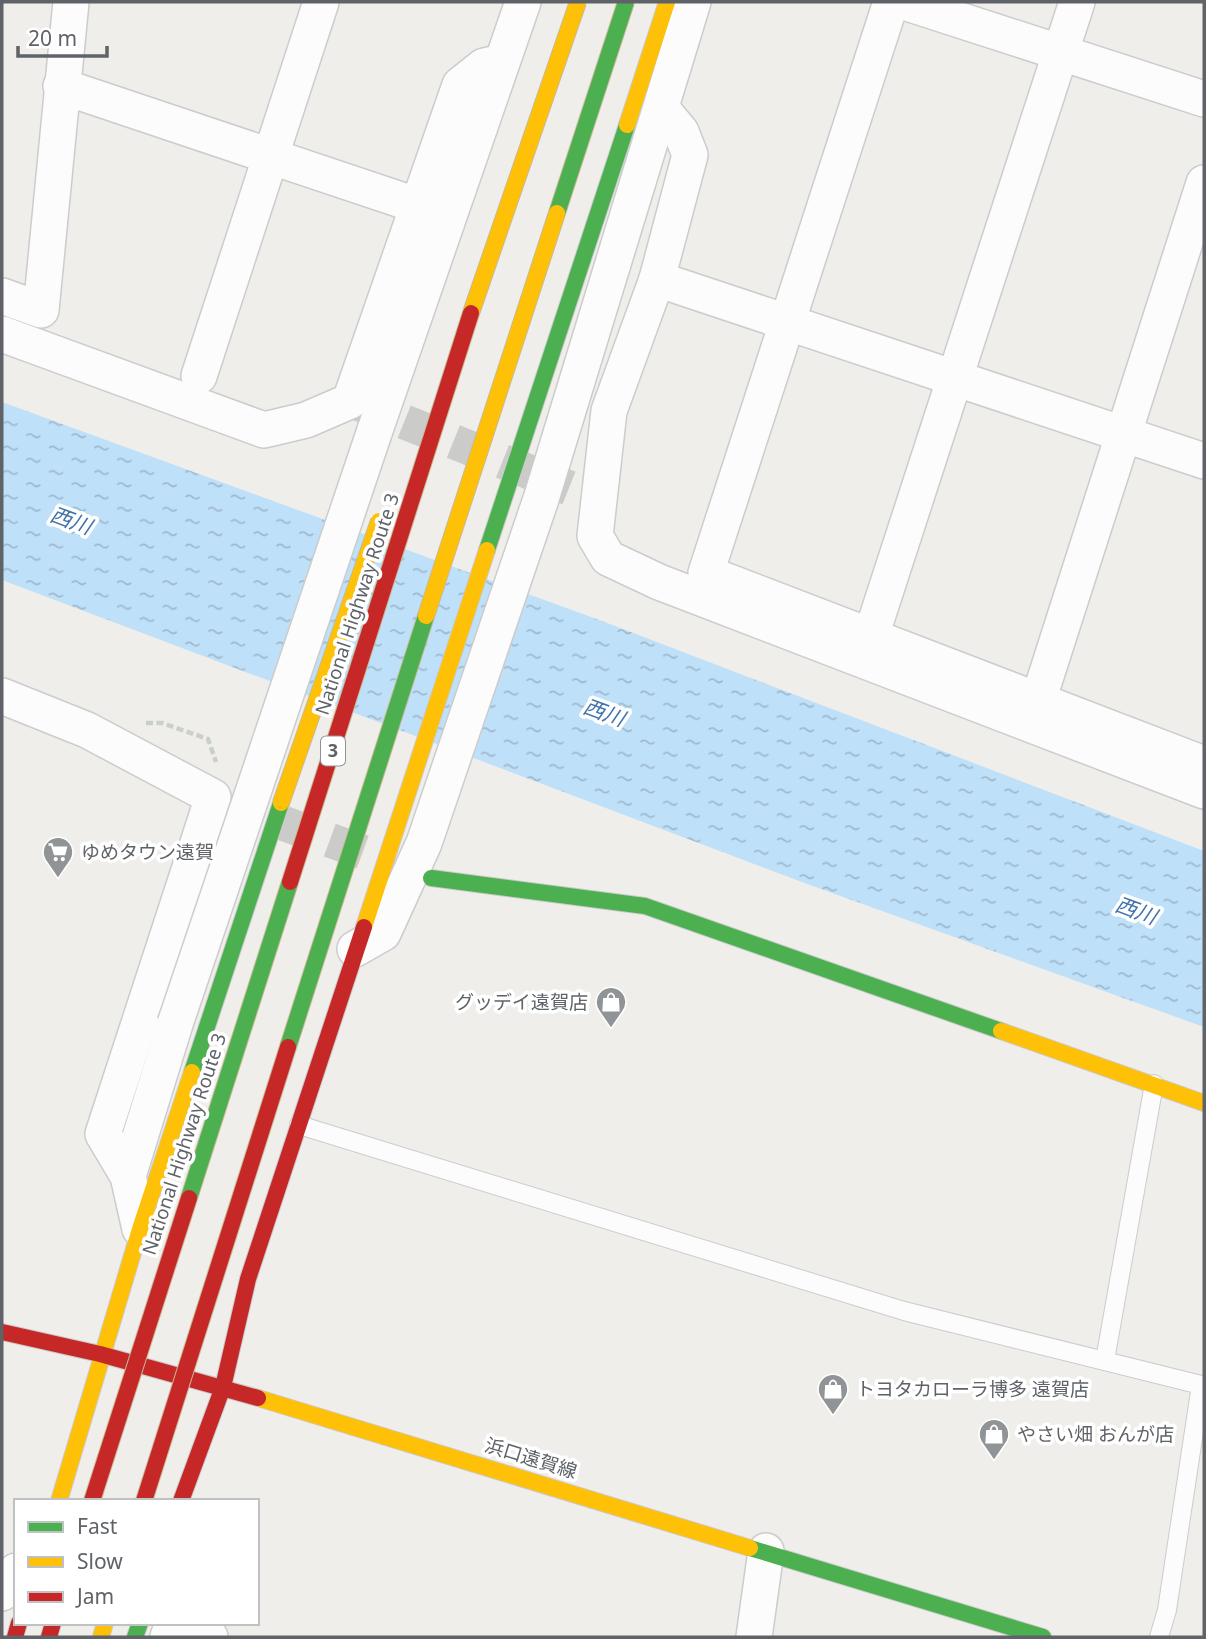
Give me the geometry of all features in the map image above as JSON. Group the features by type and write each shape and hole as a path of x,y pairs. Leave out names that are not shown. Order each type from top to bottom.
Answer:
{"main road":[{"name":"National Highway Route 3","path":"93,1499 507,202 578,2"},
{"path":"145,1499 382,751 626,2"},
{"path":"408,839 506,488 667,2"},
{"name":"3","path":"441,354 507,202"},
{"name":"3","path":"140,1229 281,803 384,508"},
{"path":"431,878 587,896 645,906 1204,1103"},
{"path":"182,1499 223,1387 248,1279 355,949"},
{"path":"60,1499 100,1354 140,1229"},
{"name":"浜口遠賀線","path":"2,1332 100,1354 223,1387 1043,1637"}],"street":[{"path":"2,296 41,310 61,86 72,2"},
{"path":"199,376 321,2"},
{"path":"128,1177 175,1024 374,433 523,2"},
{"path":"693,2 661,108 570,496 608,558 659,582 1204,791"},
{"path":"891,2 706,573 1204,764"},
{"path":"904,2 1204,99"},
{"path":"871,636 1077,2"},
{"path":"2,334 264,430 306,420 350,401 460,85 484,66 502,62"},
{"path":"61,86 419,206"},
{"path":"355,949 383,933 408,839 609,411 657,279 690,155 681,132 661,108"},
{"path":"1038,702 1204,183"},
{"path":"657,279 1204,461"},
{"path":"2,696 87,730 213,797 103,1134 128,1177 140,1229"},
{"path":"754,1637 766,1551"},
{"path":"2,1592 14,1572"},
{"path":"197,1625 210,1637"}],"lane":[{"path":"1105,1360 1154,1084"},
{"path":"299,1125 904,1311 1200,1385 1167,1610 1159,1637"}],"water":[{"name":"西川","path":"2,402 602,621 1204,851 1204,1027 810,885 2,580"}],"tunnel":[{"path":"355,402 569,488"},
{"path":"280,822 379,858"}],"traffic: fast":[{"path":"557,213 626,2"},
{"path":"487,550 627,125"},
{"path":"288,1047 426,616"},
{"path":"192,1072 281,803"},
{"path":"431,878 645,906 1001,1031"},
{"path":"189,1198 290,882"},
{"path":"750,1548 1043,1637"},
{"path":"135,1637 139,1625"}],"traffic: slow":[{"path":"471,313 578,2"},
{"path":"627,125 667,2"},
{"path":"426,616 557,213"},
{"path":"281,803 379,521"},
{"path":"364,927 487,550"},
{"path":"1001,1031 1204,1103"},
{"path":"60,1499 140,1229 192,1072"},
{"path":"258,1398 750,1548"},
{"path":"101,1637 104,1625"}],"traffic: jam":[{"path":"290,882 471,313"},
{"path":"182,1499 223,1387 248,1279 364,927"},
{"path":"145,1499 288,1047"},
{"path":"93,1499 189,1198"},
{"path":"2,1332 100,1354 258,1398"},
{"path":"15,1637 18,1625"},
{"path":"49,1637 52,1625"}],"place":[{"name":"ゆめタウン遠賀","path":"58,879"},
{"name":"グッデイ遠賀店","path":"611,1029"},
{"name":"トヨタカローラ博多 遠賀店","path":"833,1416"},
{"name":"やさい畑 おんが店","path":"994,1461"}]}
